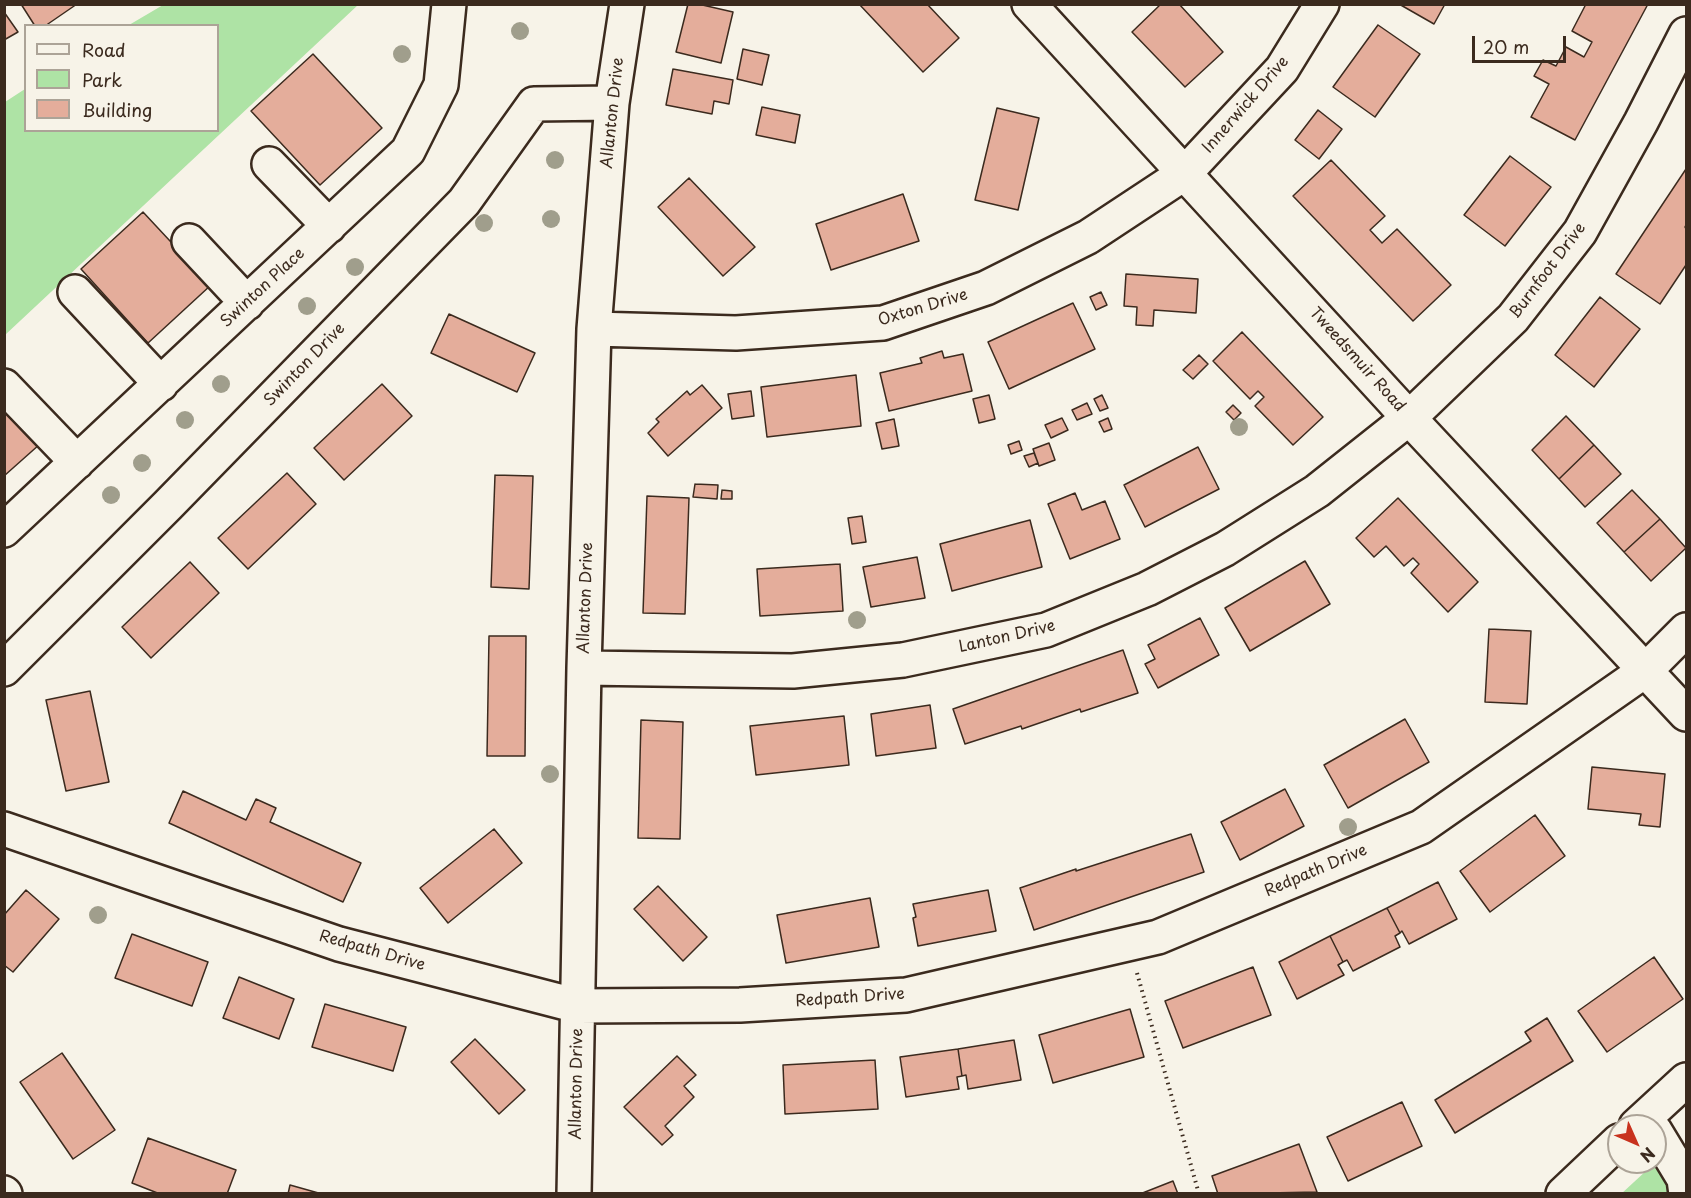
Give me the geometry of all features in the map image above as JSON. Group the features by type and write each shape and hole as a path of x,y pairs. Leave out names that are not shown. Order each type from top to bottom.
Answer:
{"street":[{"name":"Swinton Place","path":"4,530 408,151 441,85 449,4"},
{"name":"Allanton Drive","path":"574,1194 584,668 594,329 612,103 627,4"},
{"name":"Tweedsmuir Road","path":"1029,4 1409,418 1686,714"},
{"name":"Innerwick Drive","path":"1185,173 1282,69 1322,4"},
{"name":"Burnfoot Drive","path":"1409,418 1513,318 1580,232 1641,122 1686,34"},
{"name":"Swinton Drive","path":"4,669 464,202 534,104 612,103"},
{"path":"269,164 329,226"},
{"name":"Oxton Drive","path":"594,329 736,333 883,323 996,283 1088,237 1185,173"},
{"path":"189,241 247,303"},
{"path":"75,292 161,384"},
{"path":"4,386 77,462"},
{"name":"Lanton Drive","path":"584,668 793,671 903,660 1046,630 1146,589 1225,549 1317,491 1409,418"},
{"name":"Redpath Drive","path":"4,829 339,944 578,1006 740,1005 906,995 1158,938 1421,827 1646,670 1686,630"},
{"path":"1657,1114 1686,1080"},
{"path":"1563,1194 1607,1152"},
{"path":"1667,1154 1684,1179 1686,1194"}],"path":[{"path":"1126,944 1143,991 1199,1194"}],"green space":[{"path":"163,5 358,5 5,335 5,102 24,90 24,132 219,132 219,24 131,24"},
{"path":"1667,1171 1679,1194 1621,1194 1643,1174 1667,1174"}],"building":[{"path":"21,4 77,4 48,24 34,24"},
{"path":"688,4 733,12 721,63 676,52"},
{"path":"859,4 927,4 959,38 923,72"},
{"path":"1161,4 1179,4 1223,52 1185,87 1132,32"},
{"path":"1399,4 1445,4 1434,24"},
{"path":"1586,4 1648,4 1575,140 1531,117 1549,84 1534,76 1543,60 1556,66 1566,47 1584,57 1592,42 1572,31"},
{"path":"4,12 18,32 4,40"},
{"path":"1378,25 1420,54 1375,117 1333,87"},
{"path":"743,49 769,55 762,85 737,79"},
{"path":"313,54 382,128 320,185 251,111"},
{"path":"673,69 733,80 729,104 714,101 712,114 666,105"},
{"path":"762,107 800,115 795,143 756,135"},
{"path":"997,108 1039,118 1018,210 975,200"},
{"path":"1318,110 1342,129 1319,159 1295,140"},
{"path":"1510,156 1551,187 1505,246 1464,215"},
{"path":"1331,160 1385,216 1370,230 1382,243 1397,229 1451,285 1413,321 1293,196"},
{"path":"1686,169 1686,265 1660,304 1616,274"},
{"path":"689,178 755,247 723,276 658,207"},
{"path":"903,194 919,241 831,270 816,224"},
{"path":"143,212 211,285 148,343 81,269"},
{"path":"1126,274 1198,279 1196,313 1154,310 1153,326 1136,325 1137,307 1124,306"},
{"path":"1101,292 1107,305 1096,310 1090,297"},
{"path":"1600,297 1640,329 1594,387 1555,355"},
{"path":"1073,303 1095,349 1009,389 988,342"},
{"path":"449,314 535,353 517,392 431,353"},
{"path":"1242,332 1323,417 1293,445 1255,406 1264,397 1258,391 1250,399 1213,361"},
{"path":"942,351 944,358 963,354 972,391 889,411 880,373 922,363 920,358"},
{"path":"1199,355 1208,364 1193,379 1183,370"},
{"path":"856,375 861,426 767,437 761,387"},
{"path":"382,384 412,416 344,480 314,448"},
{"path":"702,385 722,408 668,456 648,433 659,422 656,419 687,391 690,395"},
{"path":"751,391 754,416 732,419 728,394"},
{"path":"989,395 995,419 979,423 973,399"},
{"path":"1102,395 1108,408 1100,411 1094,399"},
{"path":"1087,403 1092,414 1077,420 1072,410"},
{"path":"1233,405 1241,413 1234,420 1226,412"},
{"path":"4,406 40,444 4,476"},
{"path":"1566,416 1594,445 1559,479 1532,450"},
{"path":"1062,418 1068,430 1051,438 1045,425"},
{"path":"1108,418 1112,429 1104,432 1099,422"},
{"path":"894,419 899,446 882,449 876,423"},
{"path":"1019,441 1022,450 1011,454 1008,445"},
{"path":"1049,443 1055,460 1039,466 1033,449"},
{"path":"1594,445 1621,474 1585,507 1559,479"},
{"path":"1198,447 1219,489 1145,527 1124,485"},
{"path":"1034,453 1038,463 1029,467 1024,456"},
{"path":"287,473 316,504 248,569 218,538"},
{"path":"495,475 533,476 529,589 491,587"},
{"path":"695,484 718,485 717,499 693,497"},
{"path":"722,490 732,491 732,499 721,499"},
{"path":"1632,490 1660,519 1624,552 1597,523"},
{"path":"1075,493 1082,510 1105,501 1120,539 1070,559 1048,504"},
{"path":"647,496 689,498 685,614 643,613"},
{"path":"1398,498 1478,582 1448,612 1411,573 1419,564 1413,558 1404,566 1386,546 1374,557 1356,538"},
{"path":"862,516 866,542 852,544 848,518"},
{"path":"1660,519 1686,548 1651,581 1624,552"},
{"path":"1030,520 1042,567 952,591 940,544"},
{"path":"917,557 925,598 871,607 863,567"},
{"path":"1305,561 1330,604 1250,651 1225,608"},
{"path":"190,562 219,593 151,658 122,627"},
{"path":"840,564 843,611 760,616 757,569"},
{"path":"1200,618 1219,655 1158,688 1145,664 1155,659 1148,645"},
{"path":"1489,629 1531,631 1527,704 1485,702"},
{"path":"489,636 526,636 525,756 487,756"},
{"path":"1123,650 1138,693 1081,712 1080,709 1022,729 1021,726 965,744 953,709"},
{"path":"90,691 109,782 66,791 46,700"},
{"path":"930,705 936,748 876,756 871,714"},
{"path":"844,716 849,765 756,775 750,726"},
{"path":"1405,719 1429,762 1348,808 1324,765"},
{"path":"641,720 683,722 680,839 638,838"},
{"path":"1592,767 1665,774 1660,827 1639,825 1641,814 1588,809"},
{"path":"1285,789 1304,826 1240,860 1221,822"},
{"path":"183,791 246,820 256,799 276,808 270,822 361,863 343,902 169,823"},
{"path":"1535,815 1565,856 1490,912 1460,871"},
{"path":"494,829 522,863 448,923 420,888"},
{"path":"1191,834 1204,872 1034,930 1020,888"},
{"path":"1438,882 1457,919 1409,944 1402,931 1400,933 1387,908"},
{"path":"658,886 707,937 683,961 634,909"},
{"path":"26,890 59,919 13,972 4,965 4,915"},
{"path":"988,890 996,931 918,946 913,904"},
{"path":"870,898 879,947 786,963 777,915"},
{"path":"1387,908 1400,933 1395,936 1400,947 1353,971 1347,960 1343,962 1330,936"},
{"path":"132,934 208,962 192,1006 115,978"},
{"path":"1330,936 1343,962 1338,965 1344,975 1297,999 1279,962"},
{"path":"1654,957 1683,999 1607,1052 1578,1011"},
{"path":"1253,967 1271,1015 1183,1048 1165,1001"},
{"path":"239,977 294,999 279,1039 223,1018"},
{"path":"325,1004 406,1027 393,1071 312,1047"},
{"path":"1130,1009 1144,1057 1053,1083 1039,1035"},
{"path":"1547,1018 1573,1061 1455,1133 1435,1100 1531,1041 1525,1032"},
{"path":"475,1039 525,1090 499,1114 451,1062"},
{"path":"1014,1040 1021,1080 968,1089 966,1075 962,1076 958,1049"},
{"path":"958,1049 962,1076 957,1077 959,1089 906,1097 900,1057"},
{"path":"62,1053 115,1130 73,1159 20,1082"},
{"path":"677,1056 696,1075 684,1086 694,1097 665,1126 673,1135 662,1145 624,1107"},
{"path":"875,1060 878,1109 785,1114 783,1065"},
{"path":"1402,1102 1422,1146 1348,1181 1327,1137"},
{"path":"148,1138 236,1170 227,1194 160,1194 132,1183"},
{"path":"1299,1144 1317,1192 1218,1194 1212,1176"},
{"path":"1173,1181 1178,1194 1140,1194"},
{"path":"290,1185 322,1194 288,1194"}]}
